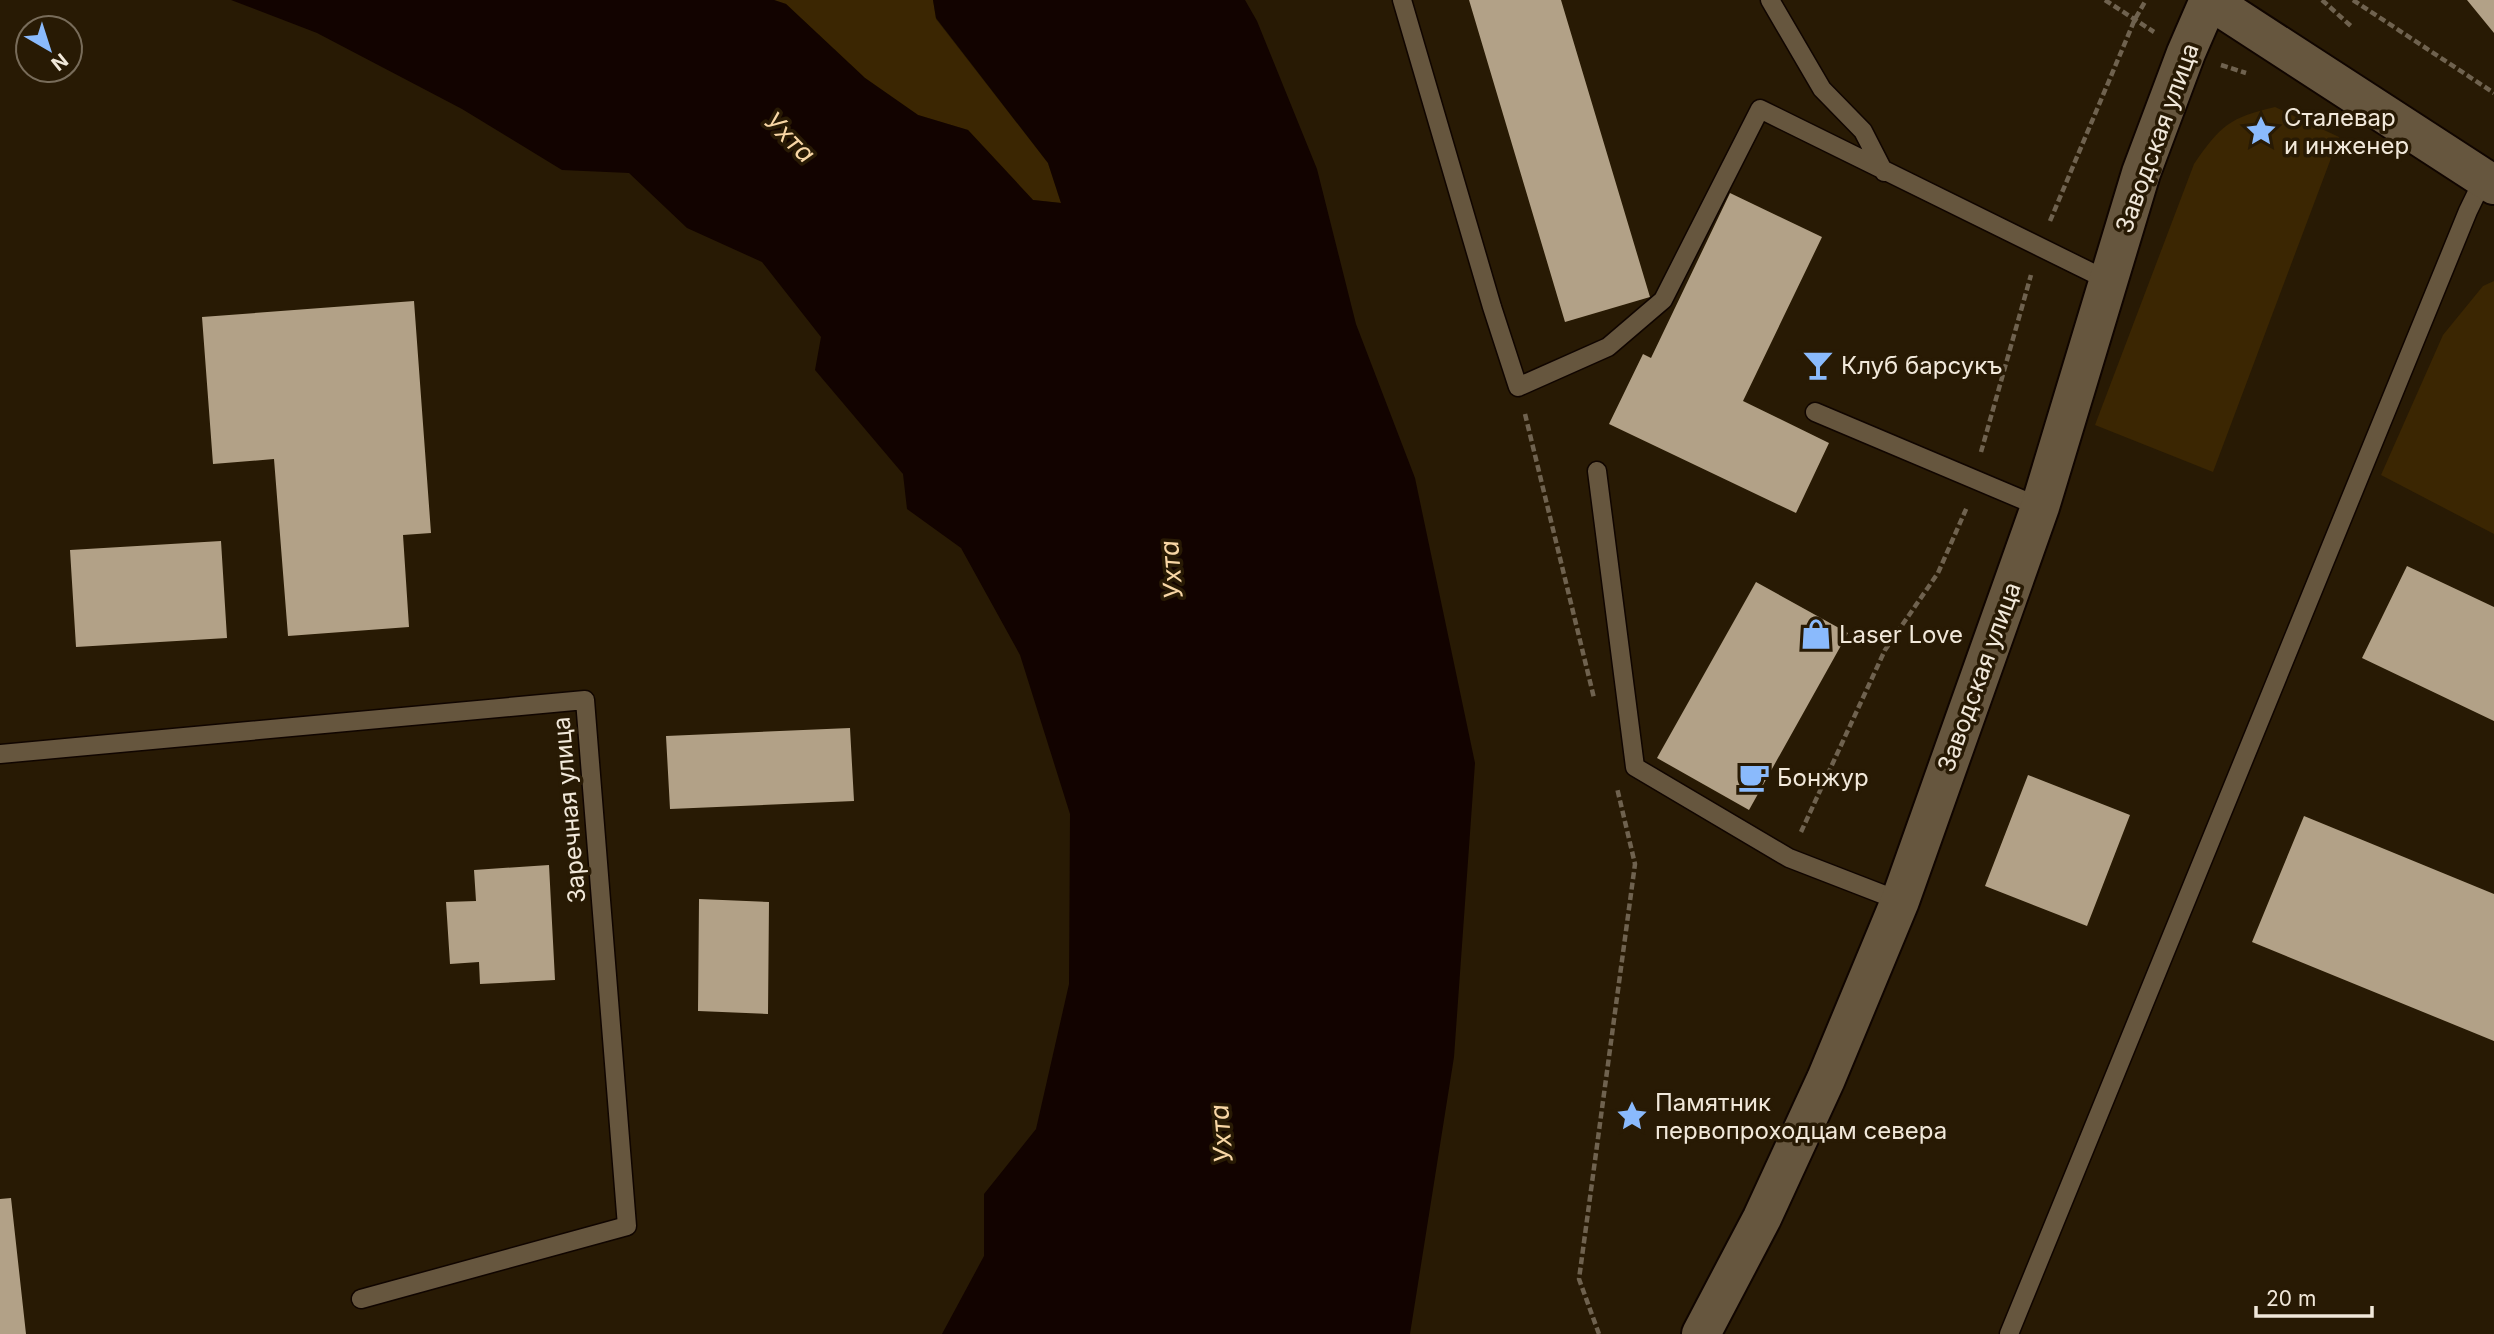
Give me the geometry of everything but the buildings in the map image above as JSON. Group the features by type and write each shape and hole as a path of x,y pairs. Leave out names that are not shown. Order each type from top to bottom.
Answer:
{"street":[{"path":"2209,0 2489,181"},
{"name":"Заводская улица","path":"1701,1334 1762,1218 1803,1130 1900,901 2039,507 2141,173 2209,0"}],"lane":[{"path":"1402,0 1518,387 1608,347 1663,300 1760,109 2109,281"},
{"path":"1770,0 1822,89 1863,131 1884,172"},
{"path":"2009,1334 2462,224 2489,181"},
{"path":"1815,412 2039,507"},
{"path":"1597,471 1635,767 1788,858 1900,901"},
{"name":"Заречная улица","path":"0,754 585,700 627,1226 361,1299"}],"path":[{"path":"1788,858 1885,650 1938,573 1973,493 1973,479 2039,247 2135,19 2146,0"},
{"path":"2322,0 2352,27"},
{"path":"2353,0 2494,93"},
{"path":"1518,387 1596,705"},
{"path":"1599,1334 1579,1279 1635,864 1616,785"}],"shaded area":[{"path":"774,0 933,0 936,19 1048,163 1061,203 1033,200 968,130 918,115 865,78 786,4"},
{"path":"2275,107 2339,137 2213,472 2095,425 2194,164 2227,125 2247,115"},
{"path":"2494,281 2494,534 2381,475 2443,335 2483,286"}],"water":[{"name":"Ухта","path":"231,0 774,0 786,4 865,78 918,115 968,130 1033,200 1061,203 1048,163 936,18 933,0 1245,0 1257,21 1317,169 1356,324 1415,478 1475,763 1454,1057 1410,1334 942,1334 984,1256 984,1194 1036,1129 1069,984 1070,814 1020,655 961,548 907,509 903,474 815,370 821,337 762,262 687,228 629,173 562,170 462,109 317,33"}],"place":[{"name":"Сталевар и инженер","path":"2261,131"},
{"name":"Клуб барсукъ","path":"1818,365"},
{"name":"Laser Love","path":"1816,634"},
{"name":"Бонжур","path":"1754,777"},
{"name":"Памятник первопроходцам севера","path":"1632,1116"}]}
